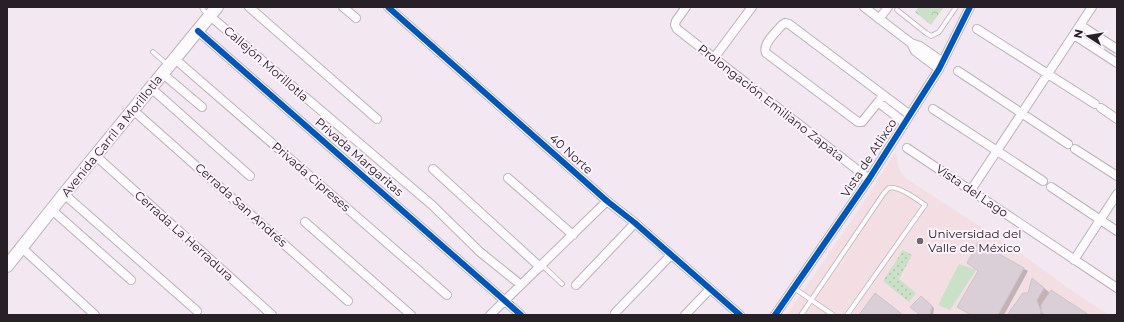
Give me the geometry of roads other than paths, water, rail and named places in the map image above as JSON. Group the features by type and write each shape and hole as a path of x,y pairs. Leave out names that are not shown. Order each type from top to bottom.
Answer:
{"street":[{"path":"249,7 377,119"},
{"path":"343,7 356,18"},
{"name":"40 Norte","path":"388,7 607,201 635,223 740,315"},
{"name":"Prolongación Emiliano Zapata","path":"686,7 676,21 675,25 677,29 869,179"},
{"path":"714,58 752,7"},
{"path":"864,7 911,43 920,46 941,66"},
{"path":"879,19 888,7"},
{"name":"Vista de Atlixco","path":"775,315 869,179 941,66 970,7"},
{"path":"971,190 1092,7"},
{"name":"Avenida Carril a Morillotla","path":"7,266 198,31 210,10"},
{"name":"Callejón Morillotla","path":"210,10 432,205 480,252 521,285"},
{"path":"881,99 862,122 858,122 766,53 764,50 765,45 782,25 785,23 789,24 907,119"},
{"path":"1080,25 1117,49"},
{"path":"977,29 1117,119"},
{"name":"Privada Margaritas","path":"198,31 521,315"},
{"path":"1074,35 1117,63"},
{"path":"169,66 202,107"},
{"name":"Privada Cipreses","path":"169,66 446,295"},
{"path":"958,71 1068,144"},
{"path":"151,88 250,176"},
{"path":"933,109 1043,181"},
{"name":"Cerrada San Andrés","path":"133,110 348,301"},
{"name":"Vista del Lago","path":"907,148 1117,288"},
{"path":"1075,149 1117,176"},
{"name":"Cerrada La Herradura","path":"96,156 272,315"},
{"path":"433,169 541,266"},
{"path":"508,178 573,235"},
{"path":"1051,187 1117,232"},
{"path":"64,194 197,311"},
{"path":"1074,260 1117,194"},
{"path":"490,315 607,201"},
{"path":"52,210 131,280"},
{"path":"305,222 411,315"},
{"path":"576,285 635,223"},
{"path":"22,248 95,315"},
{"path":"615,313 671,255"},
{"path":"685,315 710,289"}],"lane":[{"path":"897,10 931,36 939,32 956,7"},
{"path":"153,52 169,66"},
{"path":"802,315 884,193 890,188 895,188 910,194 925,205 848,315"},
{"path":"541,266 562,284"},
{"path":"794,288 833,315"}],"place":[{"name":"Universidad del Valle de México","path":"920,241"}]}
